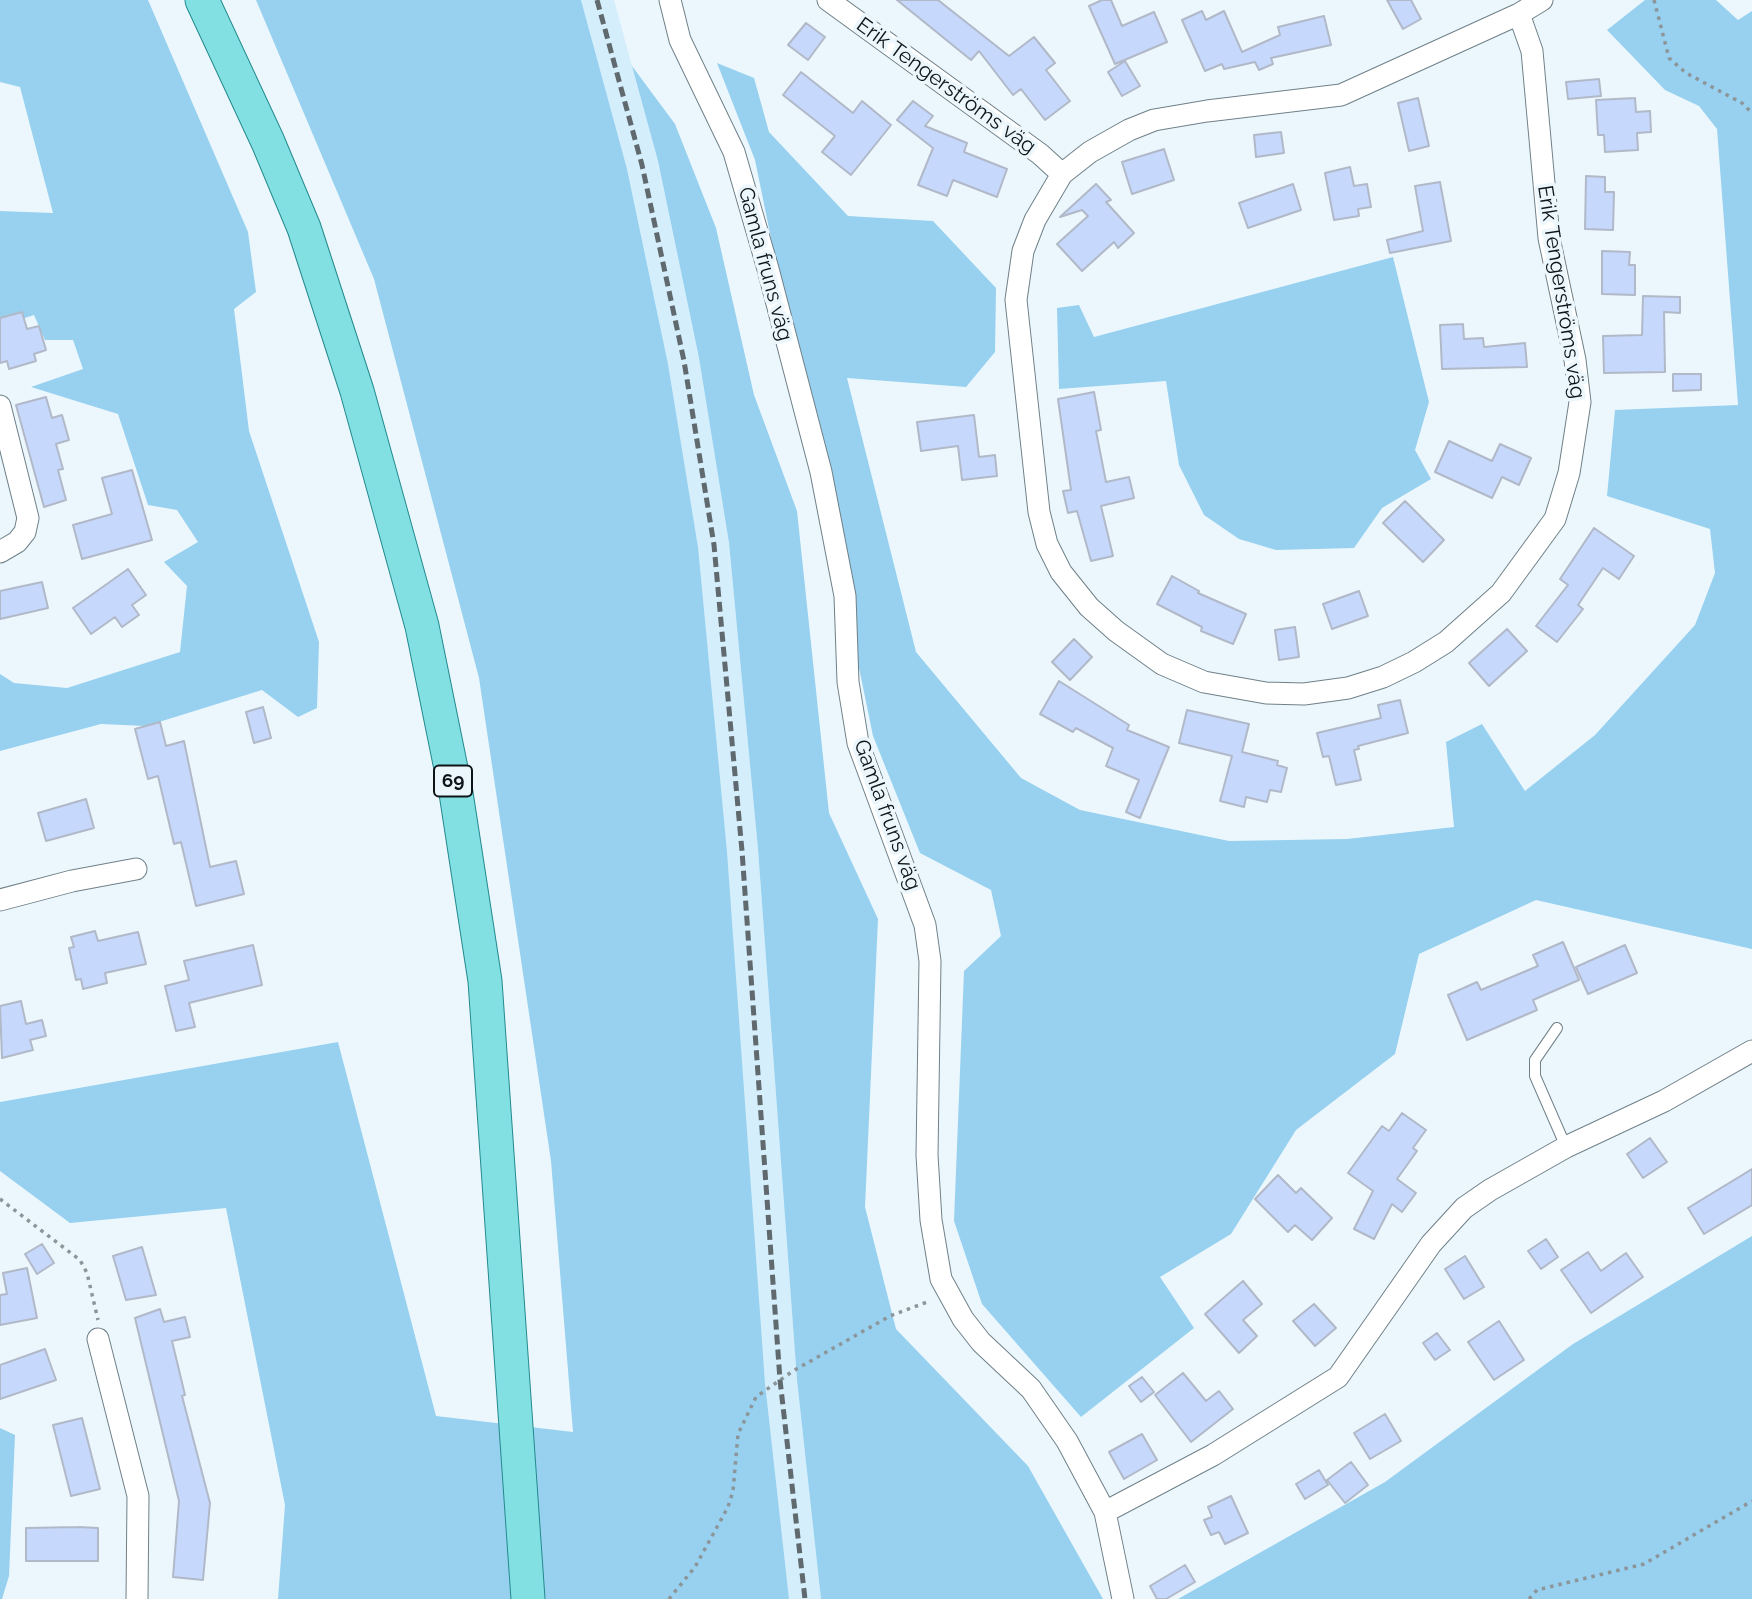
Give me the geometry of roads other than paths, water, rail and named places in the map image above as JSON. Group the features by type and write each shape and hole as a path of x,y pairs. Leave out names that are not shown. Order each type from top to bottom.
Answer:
{"main road":[{"name":"69","path":"202,0 268,142 304,228 357,391 422,626 456,793 485,981 528,1599"}],"street":[{"name":"Gamla fruns väg","path":"670,0 680,40 734,152 768,269 821,472 843,584 848,682 858,743 925,925 930,961 928,1181 931,1220 941,1279 981,1342 1031,1389 1067,1441 1105,1512 1123,1599"},
{"name":"Erik Tengerströms väg","path":"828,0 1062,174"},
{"name":"Erik Tengerströms väg","path":"1519,14 1532,51 1549,237 1575,359 1580,402 1574,450 1555,519 1501,593 1446,642 1415,662 1383,677 1348,688 1304,694 1266,693 1204,682 1162,664 1116,631 1089,607 1061,572 1047,544 1039,512 1016,300 1023,251 1035,220 1062,174 1090,152 1154,120 1341,95 1519,14 1542,0"},
{"path":"0,406 28,518 25,531 17,542 0,552"},
{"path":"0,901 72,881 136,869"},
{"path":"1105,1512 1213,1455 1338,1377 1431,1244 1464,1208 1490,1190 1566,1147 1664,1101 1752,1051"},
{"path":"98,1339 138,1496 137,1599"}],"lane":[{"path":"1557,1028 1535,1060 1535,1076 1566,1147"}],"railway":[{"path":"597,0 642,165 684,361 714,545 742,851 780,1380 805,1599"}]}
